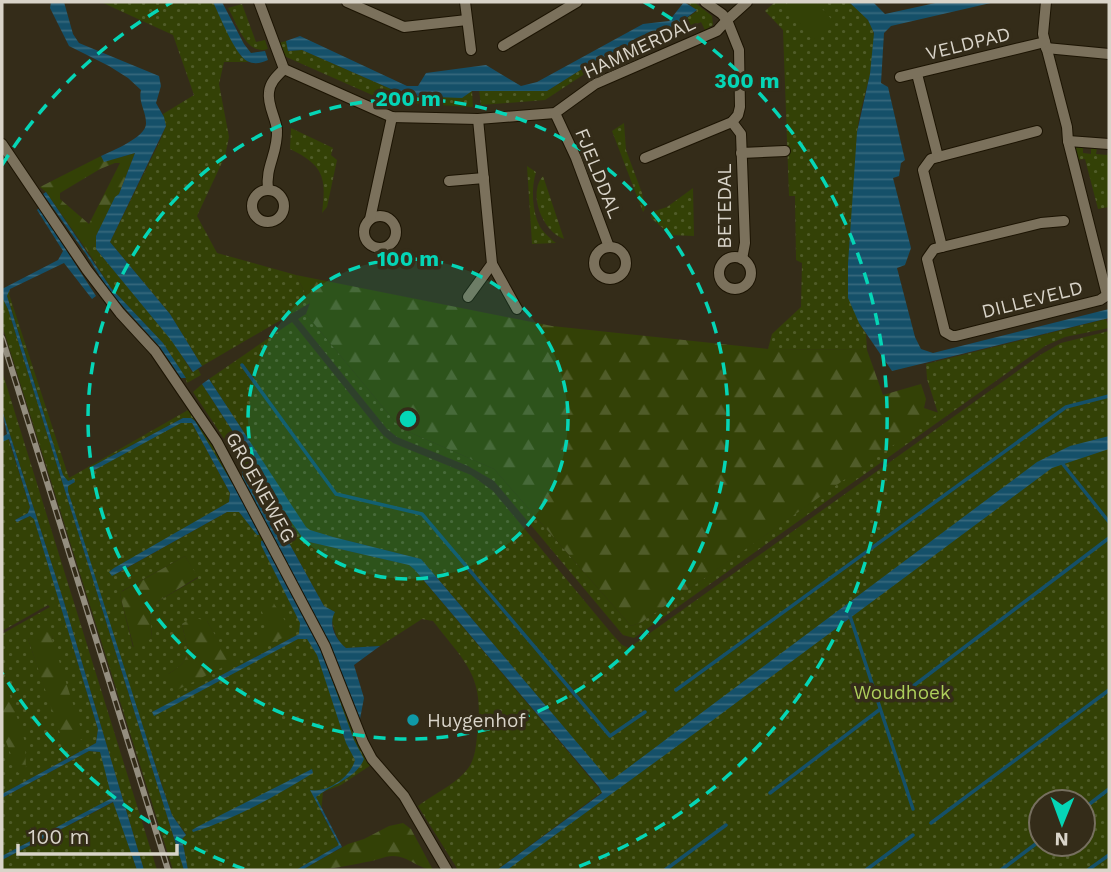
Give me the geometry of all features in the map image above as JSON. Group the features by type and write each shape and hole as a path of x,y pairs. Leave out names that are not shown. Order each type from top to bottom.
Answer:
{"street":[{"path":"259,2 284,69 392,117 478,119 555,113"},
{"path":"347,2 404,27 467,20"},
{"path":"465,2 471,50"},
{"path":"503,46 577,2"},
{"path":"705,2 727,20"},
{"name":"HAMMERDAL","path":"555,113 596,84 717,31 747,2"},
{"name":"DILLEVELD","path":"942,247 934,248 927,258 945,332 952,336 1100,300 1108,294 1068,141 1068,127 1045,45 1043,34 1046,2"},
{"name":"BETEDAL","path":"727,20 738,50 740,107 732,122 741,134 745,243 742,259"},
{"name":"VELDPAD","path":"900,78 1045,45 1109,54"},
{"path":"268,190 266,175 275,152 277,128 269,92 271,83 284,69"},
{"path":"917,74 938,157"},
{"name":"FJELDDAL","path":"555,113 576,158 608,247"},
{"path":"370,219 392,117"},
{"path":"478,119 492,264 517,309"},
{"path":"645,158 732,122"},
{"path":"1037,131 931,159 923,170 942,247 1041,223 1064,221"},
{"path":"1068,141 1109,144"},
{"name":"GROENEWEG","path":"2,144 87,270 120,313 155,351 217,442 325,646 368,751 383,775 408,803 447,870"},
{"name":"BETEDAL","path":"741,153 785,151"},
{"path":"449,181 484,178"},
{"path":"468,297 492,264"}],"green space":[{"path":"101,2 213,2 240,55 248,62 224,62 219,84 229,137 225,156 197,216 217,253 296,275 310,303 202,366 170,314 110,242 159,143 166,126 163,114 194,95 173,35"},
{"path":"687,2 694,2 712,16 713,25 705,30 701,22 589,71 545,100 481,105 479,90 547,91 582,69 667,32 697,11"},
{"path":"775,2 849,2 865,17 873,31 874,49 858,124 855,183 859,323 866,334 867,350 768,349 772,334 801,307 802,263 796,260 795,196 789,196 783,30 765,11"},
{"path":"789,2 816,2 834,22 815,39 784,6"},
{"path":"242,4 256,42 265,40 268,49 254,48 243,37 228,8"},
{"path":"286,41 288,51 302,50 407,96 472,91 473,107 388,102 284,56 279,43"},
{"path":"624,123 626,150 642,193 645,209 643,212 612,131"},
{"path":"291,128 333,148 331,155 337,160 327,207 322,213 323,181 310,161 290,149"},
{"path":"1074,145 1083,145 1083,153 1091,154 1091,147 1097,148 1096,154 1107,155 1109,149 1109,207 1098,209 1085,159 1077,160"},
{"path":"135,153 119,194 96,236 96,242 88,252 40,187 101,156 104,162","holes":["120,163 89,224 60,199 60,193 100,169"]},
{"path":"527,166 536,172 533,200 537,221 556,243 532,244"},
{"path":"543,176 564,239 550,229 540,212 537,192"},
{"path":"693,188 694,236 671,235 651,218 652,212 667,207"},
{"path":"96,242 96,249 172,340 192,372 198,369 201,375 187,383 163,343 111,288 88,252"},
{"path":"296,275 552,326 768,349 867,350 883,395 921,384 926,399 924,408 939,413 642,622 631,626 494,469 409,432 396,423 306,314 310,303"},
{"path":"10,289 9,294 69,478 188,410 193,412 222,457 314,628 371,765 341,785 323,792 321,812 339,845 296,870 188,870 182,839 186,834 172,815 95,582 68,491 68,486 75,482 68,481 63,475 7,295","holes":["183,418 191,418 233,486 258,535 239,512 227,512 118,573 110,572 229,502 230,493 192,423 181,423 89,468","261,545 313,629 154,715 153,712 299,634 301,623","185,556 198,578 155,603 150,612 152,638 133,647 120,595 122,591","207,621 230,663 168,674 177,669 186,658 187,647 182,624"]},
{"path":"2,297 184,870 173,870 2,325"},
{"path":"306,314 396,423 409,432 494,469 631,626 642,622 938,413 927,379 926,364 1106,319 1109,328 1065,337 1045,346 634,638 623,635 494,481 468,466 397,437 387,429 298,319"},
{"name":"Woudhoek","path":"292,322 383,435 393,443 471,475 493,491 612,634 622,645 629,648 1040,355 1061,343 1109,331 1109,870 502,870 608,791 562,725 421,559 333,537 305,527 209,379"},
{"path":"2,371 157,870 144,870 64,602 2,410"},
{"path":"202,384 263,481 253,482 193,392"},
{"path":"8,438 30,507 28,513 15,520 17,522 30,516 34,518 98,729 96,743 2,794 2,634 50,607 48,605 2,631 2,442","holes":["53,635 66,748 28,639"]},
{"path":"272,494 305,541 409,565 414,569 602,792 497,870 458,870 418,806 459,778 473,760 479,716 476,685 471,672 433,621 422,619 380,646 346,648 338,638 328,610 273,514 267,498"},
{"path":"185,556 198,577 155,603 150,612 152,638 134,648 121,592"},
{"path":"271,599 293,633 263,647 258,635 265,630 266,623 260,606"},
{"path":"192,617 207,621 231,663 177,690 168,674 177,669 186,658 187,647 182,624"},
{"path":"47,629 51,630 53,635 52,639 84,738 65,748 28,639"},
{"path":"2,671 25,742 26,769 18,773 2,731"},
{"path":"89,751 100,752 109,780 111,799 2,856 2,798"},
{"path":"114,802 137,870 2,870 2,860"},
{"path":"403,823 411,829 433,870 393,856 342,867 302,870 348,844 389,826"}],"water":[{"path":"51,2 64,2 73,34 79,43 159,76 161,86 156,103 166,126 110,242 170,314 202,366 193,372 171,340 96,249 96,236 119,194 135,153 104,162 101,156 128,143 145,128 141,90 109,66 69,46 50,8"},
{"path":"213,2 222,2 251,53 265,51 268,60 253,63 242,57 232,43"},
{"path":"684,2 697,10 667,32 582,69 547,91 472,91 462,98 407,96 302,50 288,51 286,41 300,36 407,86 418,86 426,73 486,65 521,86 537,82 643,24 669,21"},
{"path":"849,2 873,2 885,14 940,2 995,2 891,26 884,33 881,83 888,87 905,160 901,163 899,176 893,178 911,248 905,265 897,268 915,337 921,349 933,353 1109,309 1109,318 892,371 859,323 848,298 857,132 870,74 874,33 868,20"},
{"path":"46,192 111,288 163,343 186,378 181,378 159,346 109,291 43,194"},
{"path":"39,208 96,296 92,299 64,263 10,289 7,296 63,475 68,481 74,479 75,482 68,486 68,491 161,783 172,815 186,835 182,839 188,870 184,870 2,297 2,289 58,260 63,251 37,210"},
{"path":"209,379 306,527 333,537 421,559 609,780 1037,462 1070,446 1109,436 1109,449 1052,468 507,870 497,870 602,793 599,787 414,569 409,565 305,541 271,494 267,498 273,514 324,606 335,612 332,621 339,640 346,648 380,646 354,665 364,698 360,719 334,655 242,479 242,468 253,482 263,481 202,384"},
{"path":"2,410 64,602 144,870 137,870 113,802 2,860 2,856 112,798 100,752 89,751 2,798 2,794 96,743 98,729 34,519 30,516 17,522 15,520 28,513 30,507 9,439 2,442 2,437 7,434"},
{"path":"183,418 195,421 253,518 259,535 239,512 227,512 112,576 109,572 114,568 229,502 230,493 192,423 181,423 91,472 89,468"},
{"path":"264,540 317,639 354,740 364,759 361,766 350,776 316,797 342,847 302,870 296,870 339,845 310,790 324,789 337,783 348,773 355,760 346,743 317,655 307,639 298,639 154,716 152,712 299,634 300,623 261,545"},
{"path":"312,769 313,773 240,814 193,832 197,827"}],"waterway":[{"path":"242,365 336,494 422,514 610,736 645,712"},
{"path":"676,690 1066,407 1109,396"},
{"path":"1062,463 1109,522"},
{"path":"896,699 1109,538"},
{"path":"849,613 913,809"},
{"path":"931,823 1109,690"},
{"path":"770,793 879,710"},
{"path":"1097,798 1109,789"},
{"path":"665,870 726,825"},
{"path":"866,870 913,835"},
{"path":"1001,870 1027,850"},
{"path":"1088,870 1109,855"}],"railway":[{"path":"2,338 168,870"}],"place":[{"name":"Huygenhof","path":"413,720"}]}
